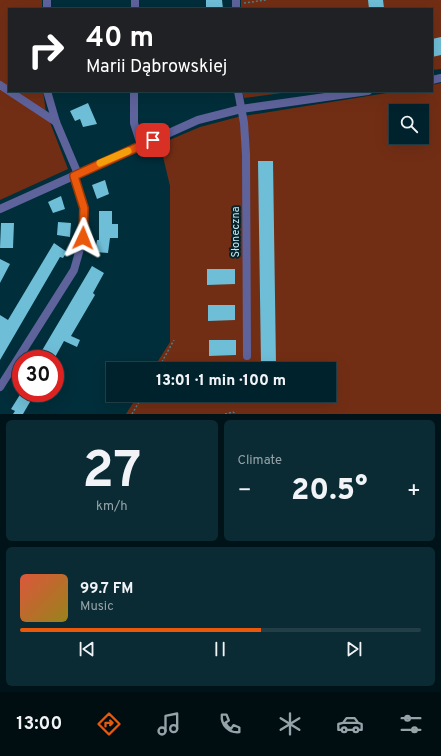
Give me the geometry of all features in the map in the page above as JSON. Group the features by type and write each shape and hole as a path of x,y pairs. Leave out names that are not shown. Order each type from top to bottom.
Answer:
{"street":[{"path":"11,92 56,122"},
{"path":"0,387 74,270 83,238 84,208 76,175 56,122 47,92"},
{"path":"134,92 134,124 141,145"},
{"name":"Słoneczna","path":"238,92 244,123 246,155 247,356"},
{"path":"0,209 198,120 241,109 361,92"}],"path":[{"path":"236,4 266,0"},
{"path":"162,362 174,340"},
{"path":"132,414 139,402"},
{"path":"225,414 233,412 236,414"}],"shaded area":[{"path":"0,0 42,0 42,8 8,8 8,92 43,92 46,112 68,169 0,200"},
{"path":"241,0 441,0 441,69 433,70 433,8 241,8"},
{"path":"441,83 441,414 126,414 134,402 336,402 336,362 157,362 170,342 170,186 160,144 200,127 238,117 393,92 433,92 433,85"},
{"path":"242,92 289,92 244,98"}],"building":[{"path":"206,0 222,0 223,8 206,8"},
{"path":"368,0 383,0 384,8 369,8"},
{"path":"441,37 441,55 433,57 433,39"},
{"path":"88,103 97,124 83,127 80,119 75,121 70,111"},
{"path":"258,161 273,161 276,362 261,362"},
{"path":"105,180 109,194 97,199 92,185"},
{"path":"61,196 65,209 53,213 48,202"},
{"path":"99,211 112,211 112,224 118,224 118,238 110,238 108,253 95,252 97,240 99,240"},
{"path":"58,222 71,223 70,237 57,235"},
{"path":"1,223 14,223 13,248 0,248"},
{"path":"54,243 67,252 63,258 60,257 0,360 0,315 8,320"},
{"path":"0,259 10,264 0,283"},
{"path":"92,266 104,273 93,293 95,295 71,336 80,340 77,347 64,341 59,350 42,350"},
{"path":"207,269 235,269 235,284 207,285"},
{"path":"208,305 235,305 235,320 208,321"},
{"path":"209,340 236,340 236,355 209,356"},
{"path":"15,402 30,402 23,414 13,414 15,411 11,409"}],"slow traffic":[{"path":"100,163 128,151"}],"route":[{"path":"83,238 84,208 74,176 153,140"}]}
